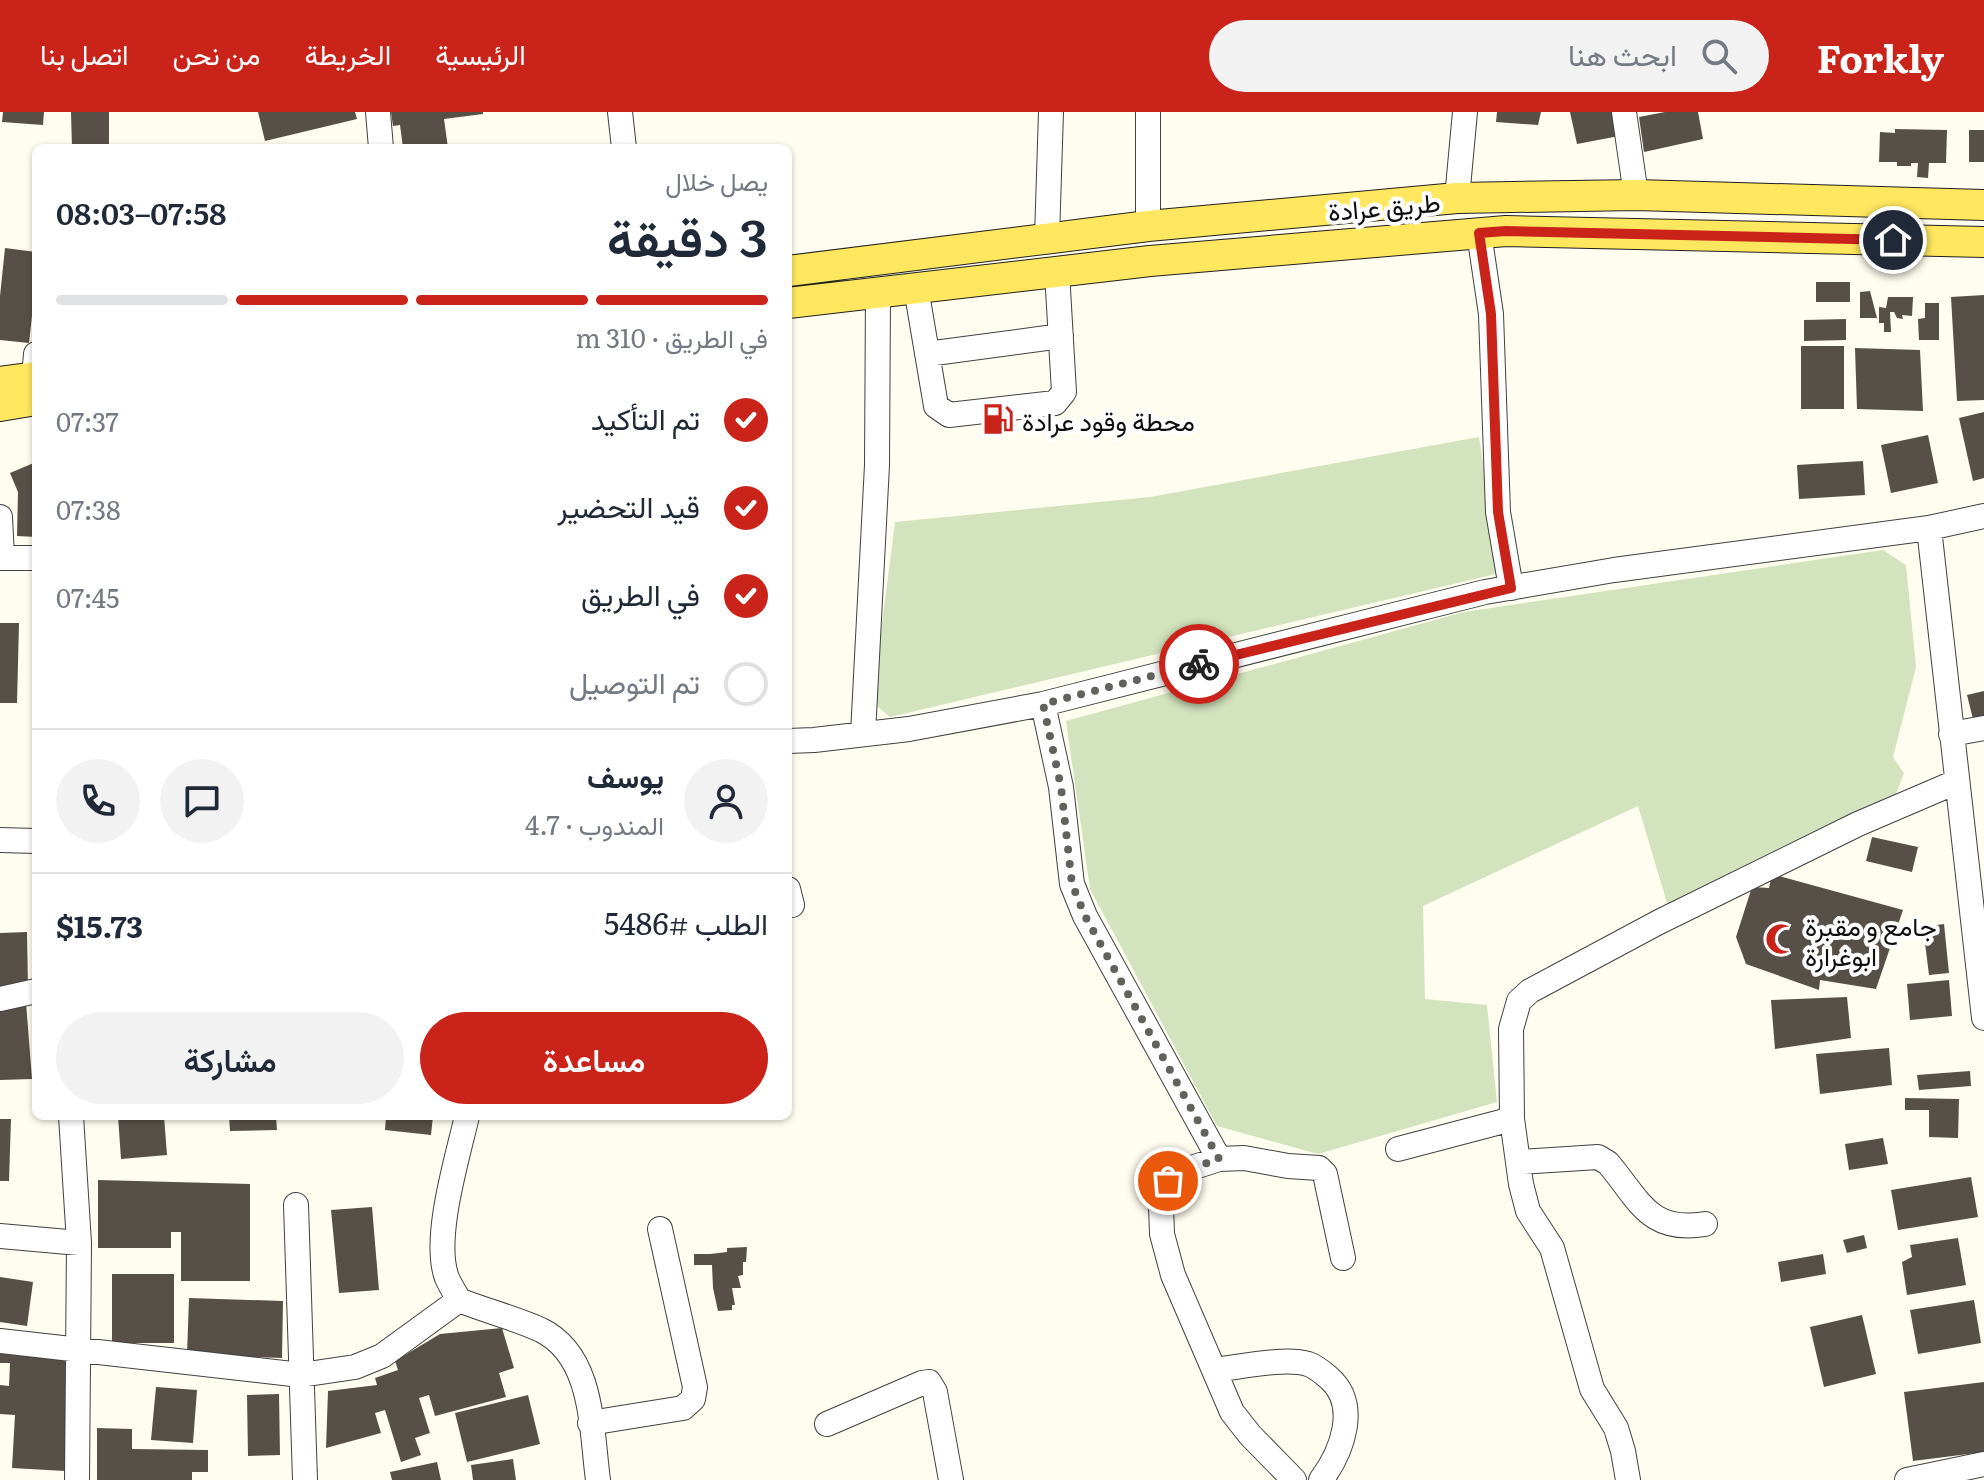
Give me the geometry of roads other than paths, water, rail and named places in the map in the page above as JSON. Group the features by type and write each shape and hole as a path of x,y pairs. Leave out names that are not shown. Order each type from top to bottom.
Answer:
{"main road":[{"name":"طريق عرادة","path":"792,270 1047,237 1457,198 1636,195 1984,205"},
{"path":"1863,239 1864,202"},
{"name":"طريق عرادة","path":"792,303 1150,261 1479,233 1522,231 1984,242"},
{"path":"0,382 32,378"},
{"path":"0,406 32,380"}],"street":[{"path":"378,112 381,144"},
{"path":"620,112 624,144"},
{"path":"1047,237 1051,112"},
{"path":"1148,112 1148,226"},
{"path":"1457,198 1465,112"},
{"path":"1624,112 1636,195"},
{"path":"1479,233 1491,314 1498,512 1511,588"},
{"path":"916,288 936,406 949,415 1055,403 1064,392 1057,272"},
{"path":"863,734 877,465 878,293"},
{"path":"927,354 1061,336"},
{"path":"792,741 909,729 1043,704 1456,599 1511,588 1614,570 1929,528 1984,516"},
{"path":"0,517 1,558 32,558"},
{"path":"1929,528 1983,1002"},
{"path":"1043,704 1061,787 1072,884 1085,916 1219,1159"},
{"path":"1951,734 1984,728"},
{"path":"1628,1480 1616,1428 1592,1389 1552,1248 1528,1211 1521,1184 1512,1119 1511,1029 1519,1001 1530,991 1659,922 1858,824 1956,782"},
{"path":"0,840 32,841"},
{"path":"0,999 32,992"},
{"path":"1398,1149 1512,1119"},
{"path":"71,1120 79,1243 77,1480"},
{"path":"466,1120 448,1203 442,1251 446,1277 459,1300 540,1330 572,1354 584,1382 598,1480"},
{"path":"1519,1162 1598,1157 1608,1163 1652,1215 1669,1225 1685,1227 1705,1224"},
{"path":"1294,1480 1232,1412 1173,1275 1162,1234 1163,1190 1176,1173 1219,1159 1244,1158 1322,1170 1343,1258"},
{"path":"296,1205 305,1480"},
{"path":"590,1423 683,1408 693,1399 695,1387 660,1229"},
{"path":"0,1236 79,1243"},
{"path":"0,1341 301,1375 355,1367 382,1356 459,1300"},
{"path":"1214,1370 1307,1363 1337,1385 1345,1395 1345,1431 1333,1464 1321,1480"},
{"path":"827,1424 929,1382 935,1392 951,1480"},
{"path":"1907,1480 1984,1464"}],"place":[{"name":"محطة وقود عرادة","path":"998,419"},
{"name":"جامع و مقبرة ابوغرارة","path":"1781,939"}]}
